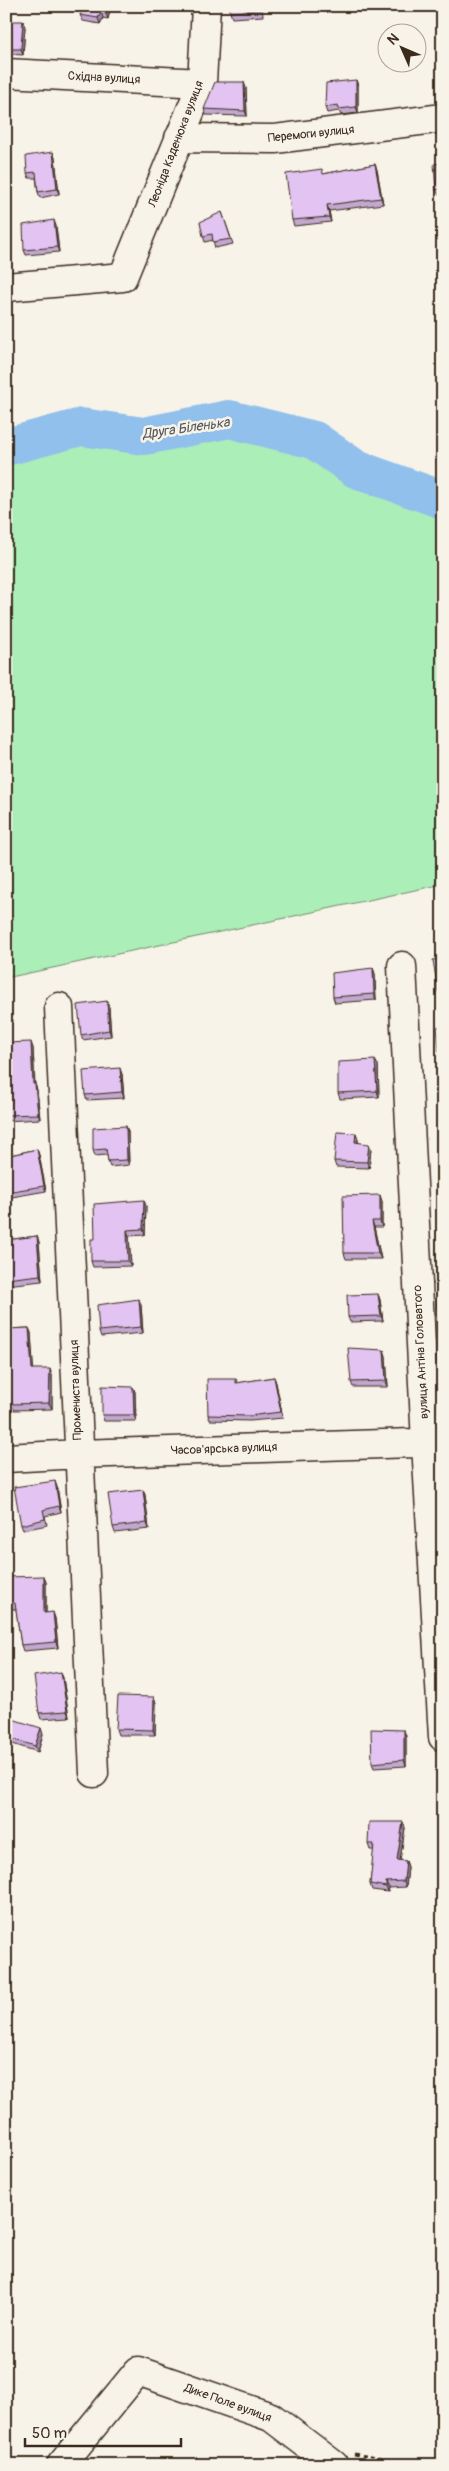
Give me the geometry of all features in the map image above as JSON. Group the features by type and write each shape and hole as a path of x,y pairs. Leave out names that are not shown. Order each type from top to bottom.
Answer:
{"street":[{"name":"Леоніда Каденюка вулиця","path":"6,287 123,277 202,83 206,6"},
{"name":"Східна вулиця","path":"6,73 202,83"},
{"name":"Перемоги вулиця","path":"179,138 275,139 443,118"},
{"name":"вулиця Антіна Головатого","path":"402,966 434,1443 443,1737"},
{"name":"Промениста вулиця","path":"59,1007 94,1773"},
{"name":"Часов'ярська вулиця","path":"6,1458 434,1443"},
{"name":"Дике Поле вулиця","path":"61,2465 138,2371 272,2417 341,2459"}],"path":[{"path":"341,2459 416,2465"}],"green space":[{"path":"229,419 314,440 356,469 443,500 443,884 6,978 6,447 81,427 144,436"}],"building":[{"path":"83,6 108,6 106,14 101,12 98,18 80,15"},
{"path":"229,6 261,6 261,10 230,12"},
{"path":"6,21 23,21 21,49 6,49"},
{"path":"356,80 356,107 339,109 338,105 325,107 326,83"},
{"path":"215,82 244,82 245,111 204,109"},
{"path":"53,152 57,189 38,192 36,172 27,173 26,156"},
{"path":"443,163 443,188 436,190 434,164"},
{"path":"375,164 381,198 327,205 329,217 292,220 286,174 322,169 323,174"},
{"path":"222,212 231,239 213,242 212,234 203,236 200,222"},
{"path":"54,220 57,247 24,250 23,225"},
{"path":"443,958 443,990 438,991 433,960"},
{"path":"373,968 374,994 333,997 332,973"},
{"path":"107,1001 109,1030 81,1035 78,1005"},
{"path":"443,1026 443,1049 439,1050 437,1027"},
{"path":"31,1042 33,1084 35,1084 38,1114 6,1115 6,1043"},
{"path":"375,1060 377,1091 338,1093 338,1062"},
{"path":"120,1068 122,1092 85,1095 83,1071"},
{"path":"126,1126 127,1160 108,1161 106,1149 93,1150 93,1128"},
{"path":"337,1132 356,1133 355,1142 369,1144 367,1162 334,1161"},
{"path":"37,1149 44,1186 6,1192 6,1156"},
{"path":"380,1195 380,1221 372,1221 378,1253 344,1253 343,1196"},
{"path":"144,1200 143,1229 127,1230 128,1261 91,1261 91,1239 95,1239 94,1204"},
{"path":"37,1236 40,1275 6,1279 6,1240"},
{"path":"437,1287 443,1287 443,1306 437,1306"},
{"path":"378,1294 381,1316 348,1317 347,1295"},
{"path":"139,1299 141,1327 99,1331 97,1305"},
{"path":"29,1328 32,1369 50,1369 49,1403 12,1404 8,1358 6,1358 6,1329"},
{"path":"348,1348 384,1350 386,1381 351,1382"},
{"path":"274,1377 281,1412 248,1416 208,1415 207,1379 236,1379 236,1383"},
{"path":"102,1386 133,1387 134,1415 102,1415"},
{"path":"55,1481 59,1506 43,1510 45,1519 21,1525 14,1487"},
{"path":"143,1490 147,1523 113,1527 108,1494"},
{"path":"44,1576 44,1613 53,1612 56,1642 21,1645 15,1603 7,1603 6,1577"},
{"path":"61,1672 67,1711 39,1713 34,1676"},
{"path":"118,1696 154,1697 153,1730 116,1729"},
{"path":"9,1718 41,1728 35,1746 6,1737 6,1726"},
{"path":"371,1729 404,1730 404,1760 372,1763"},
{"path":"369,1822 403,1822 397,1860 406,1861 404,1881 386,1882 386,1887 370,1884 374,1844 368,1844"}],"waterway":[{"name":"Друга Біленька","path":"6,447 81,427 144,436 229,419 314,440 356,469 443,500"}]}
